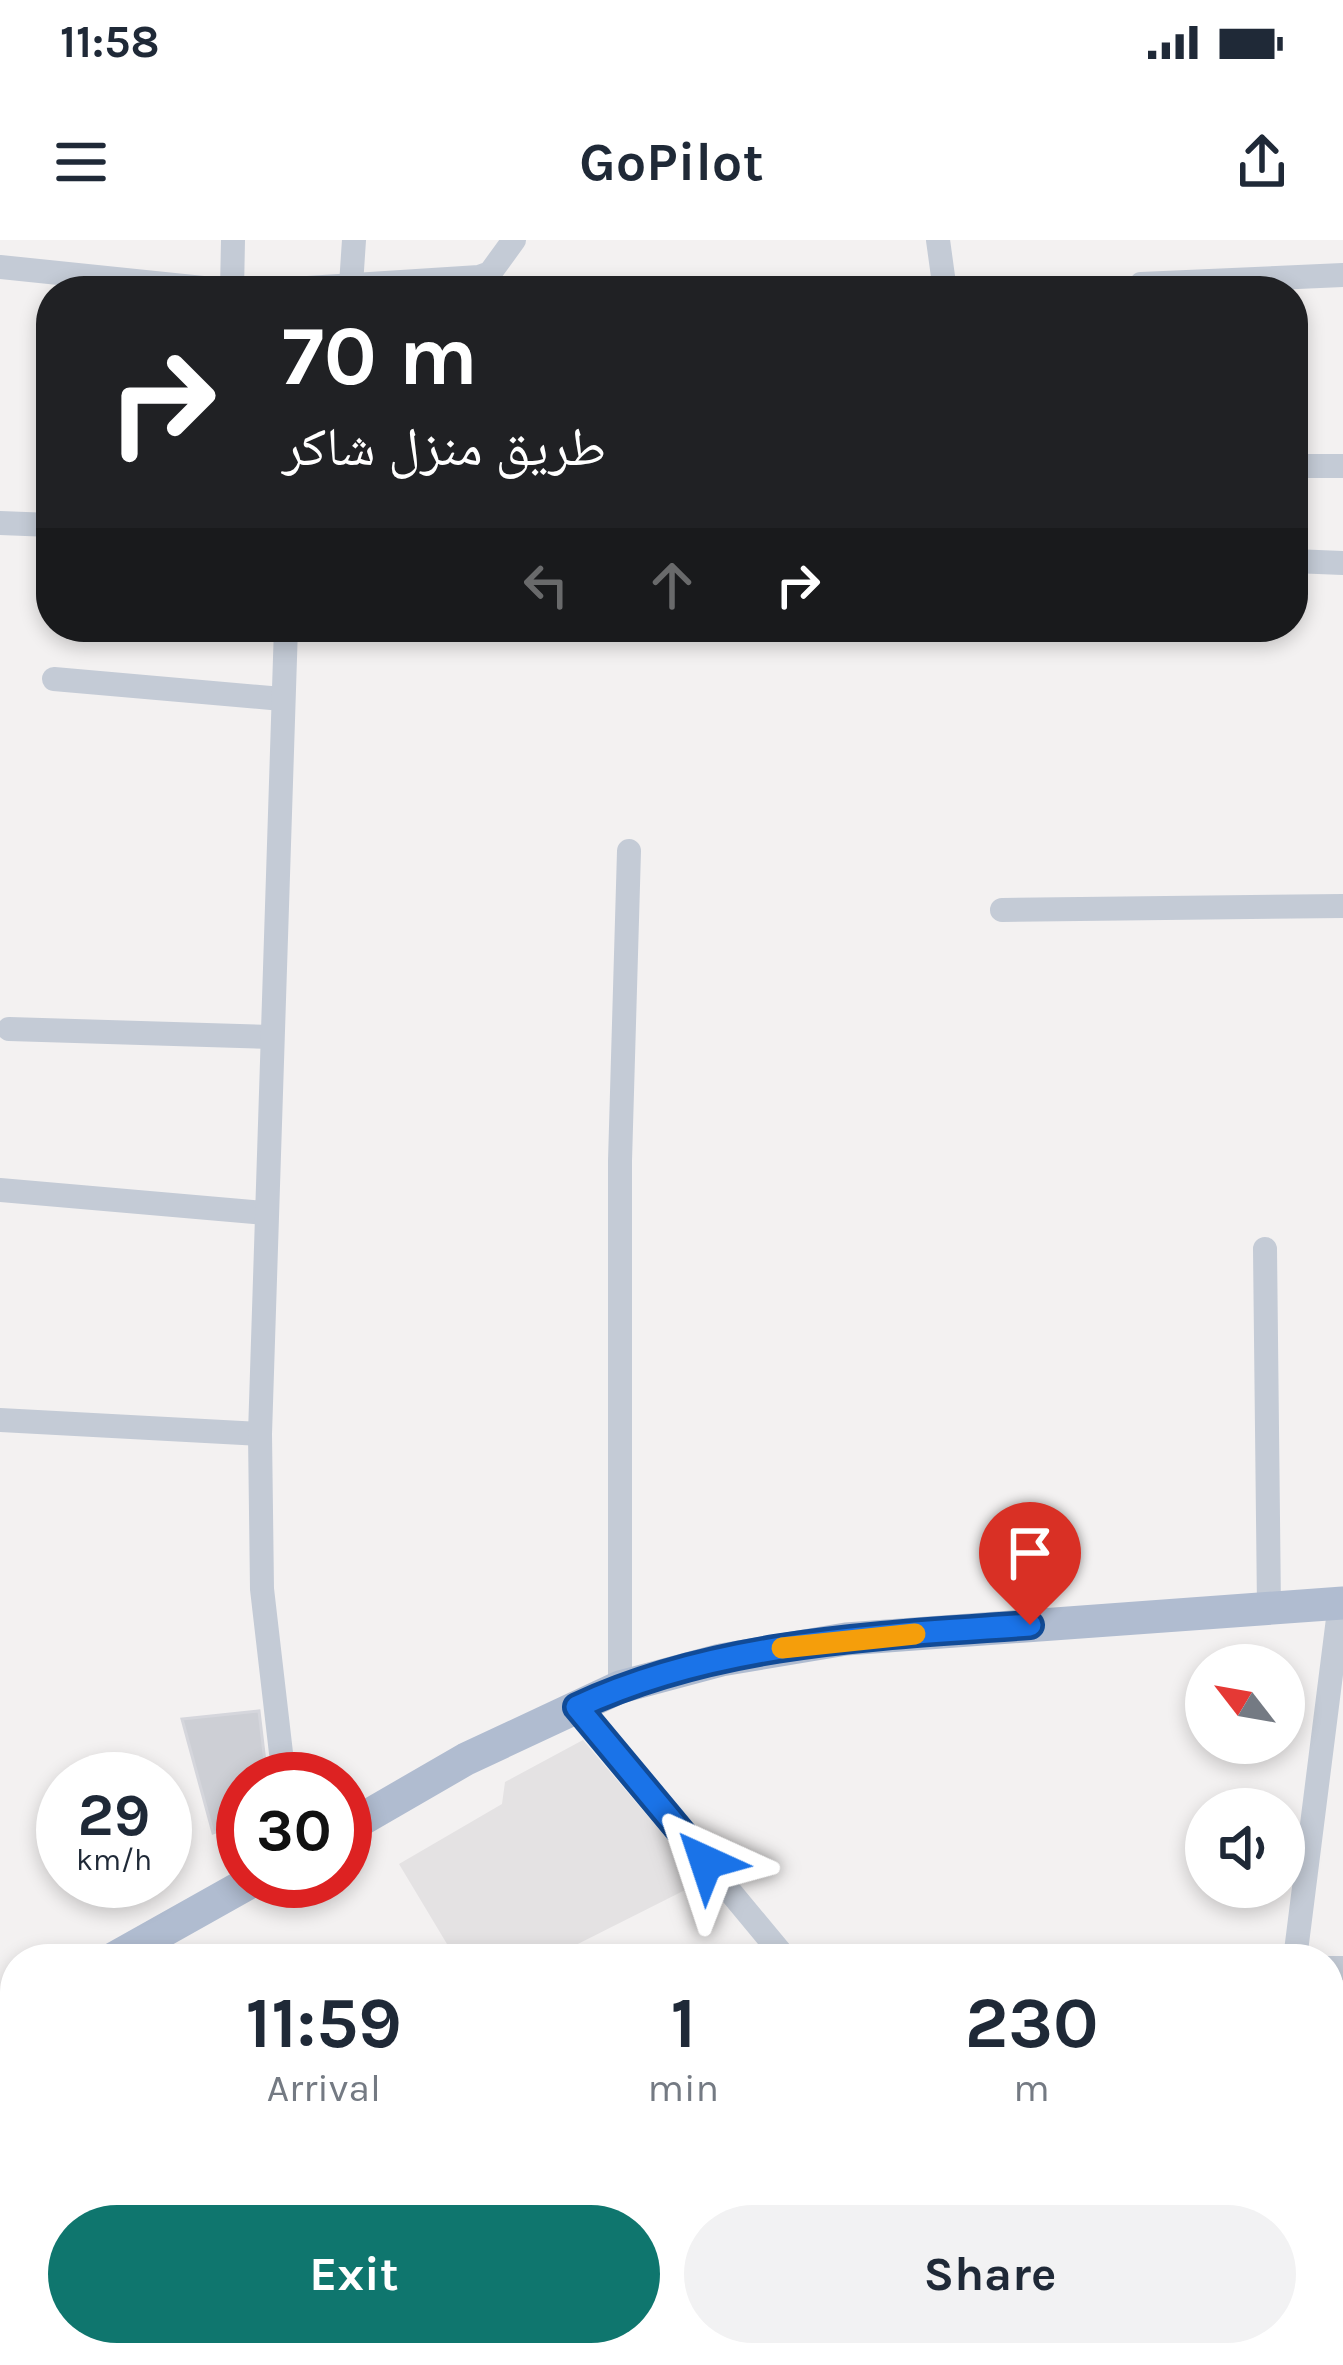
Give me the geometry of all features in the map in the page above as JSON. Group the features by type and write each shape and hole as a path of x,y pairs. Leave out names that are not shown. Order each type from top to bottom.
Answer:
{"main road":[{"path":"372,1813 466,1759 620,1687 738,1656 846,1640 1342,1603"},
{"path":"159,1944 216,1905"}],"street":[{"path":"233,240 234,276"},
{"path":"352,276 354,240"},
{"path":"482,276 490,273 514,240"},
{"path":"938,240 943,276"},
{"path":"0,267 88,276"},
{"path":"1308,277 1343,275"},
{"path":"1308,466 1343,466"},
{"path":"0,524 36,525"},
{"path":"1308,562 1343,563"},
{"path":"281,1752 262,1589 260,1434 285,642"},
{"path":"54,679 282,699"},
{"path":"620,1687 620,1161 628,851"},
{"path":"1002,910 1343,906"},
{"path":"9,1029 272,1037"},
{"path":"0,1190 266,1213"},
{"path":"1264,1249 1269,1608"},
{"path":"0,1420 260,1434"},
{"path":"1297,1944 1342,1603"},
{"path":"577,1707 774,1944"}],"shaded area":[{"path":"583,1740 703,1881 578,1944 447,1944 399,1864 502,1804 505,1782"}],"building":[{"path":"259,1711 264,1752 216,1752 213,1833 192,1752 182,1719"}],"slow traffic":[{"path":"782,1648 915,1634"}],"route":[{"path":"706,1862 577,1707 669,1672 772,1649 1030,1625"}]}
